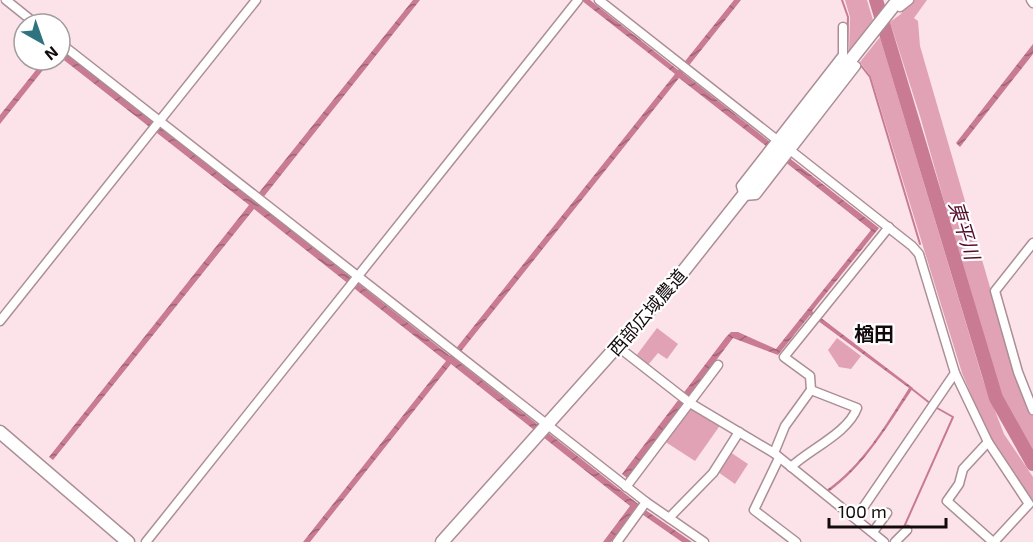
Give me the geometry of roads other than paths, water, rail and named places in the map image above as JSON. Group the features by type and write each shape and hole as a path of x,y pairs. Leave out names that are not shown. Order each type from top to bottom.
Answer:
{"street":[{"path":"6,0 21,12"},
{"path":"0,321 256,0"},
{"path":"146,542 578,0"},
{"path":"599,0 777,140"},
{"name":"西部広域農道","path":"442,542 678,278 900,0"},
{"path":"843,27 843,55 741,186 744,196 756,195 856,66"},
{"path":"72,53 645,504 704,542"},
{"path":"790,150 889,227 919,254 955,373 988,442 1029,504 993,542 947,501 959,484 963,469 988,442"},
{"path":"796,542 754,510 777,456 785,426 811,390 810,376 784,357 889,227"},
{"path":"1033,243 995,291 1018,372 1033,410"},
{"path":"617,346 689,402 777,456 884,542"},
{"path":"626,487 718,365"},
{"path":"856,518 955,373"},
{"path":"791,467 805,453 836,433 857,408 811,390"},
{"path":"0,432 128,542"},
{"path":"669,518 713,473 740,432"},
{"path":"616,542 645,504"},
{"path":"873,532 887,513"},
{"path":"895,542 907,531"}],"water":[{"path":"413,0 420,0 258,204 450,356 675,74 581,0 590,0 678,70 734,0 741,0 683,73 770,142 766,146 679,78 455,359 647,511 692,542 682,542 636,510 611,542 603,542 630,506 451,364 310,542 303,542 446,361 254,209 53,460 49,457 249,205 72,66 72,58 253,200"},
{"path":"1033,44 1033,54 960,147 956,143"},
{"path":"34,72 41,72 0,124 0,115"},
{"path":"788,157 879,228 812,311 913,388 864,458 827,493 825,491 862,457 909,388 810,315 778,355 733,338 627,478 622,474 726,337 731,332 738,332 776,349 871,230 784,161"}],"waterway":[{"path":"842,0 848,17 847,52"},
{"name":"東平川","path":"876,0 996,398 1033,464"},
{"path":"859,63 870,77 920,244"},
{"path":"912,389 931,404"},
{"path":"904,527 953,417 937,408"}],"district":[{"name":"楢田","path":"874,333"}]}
